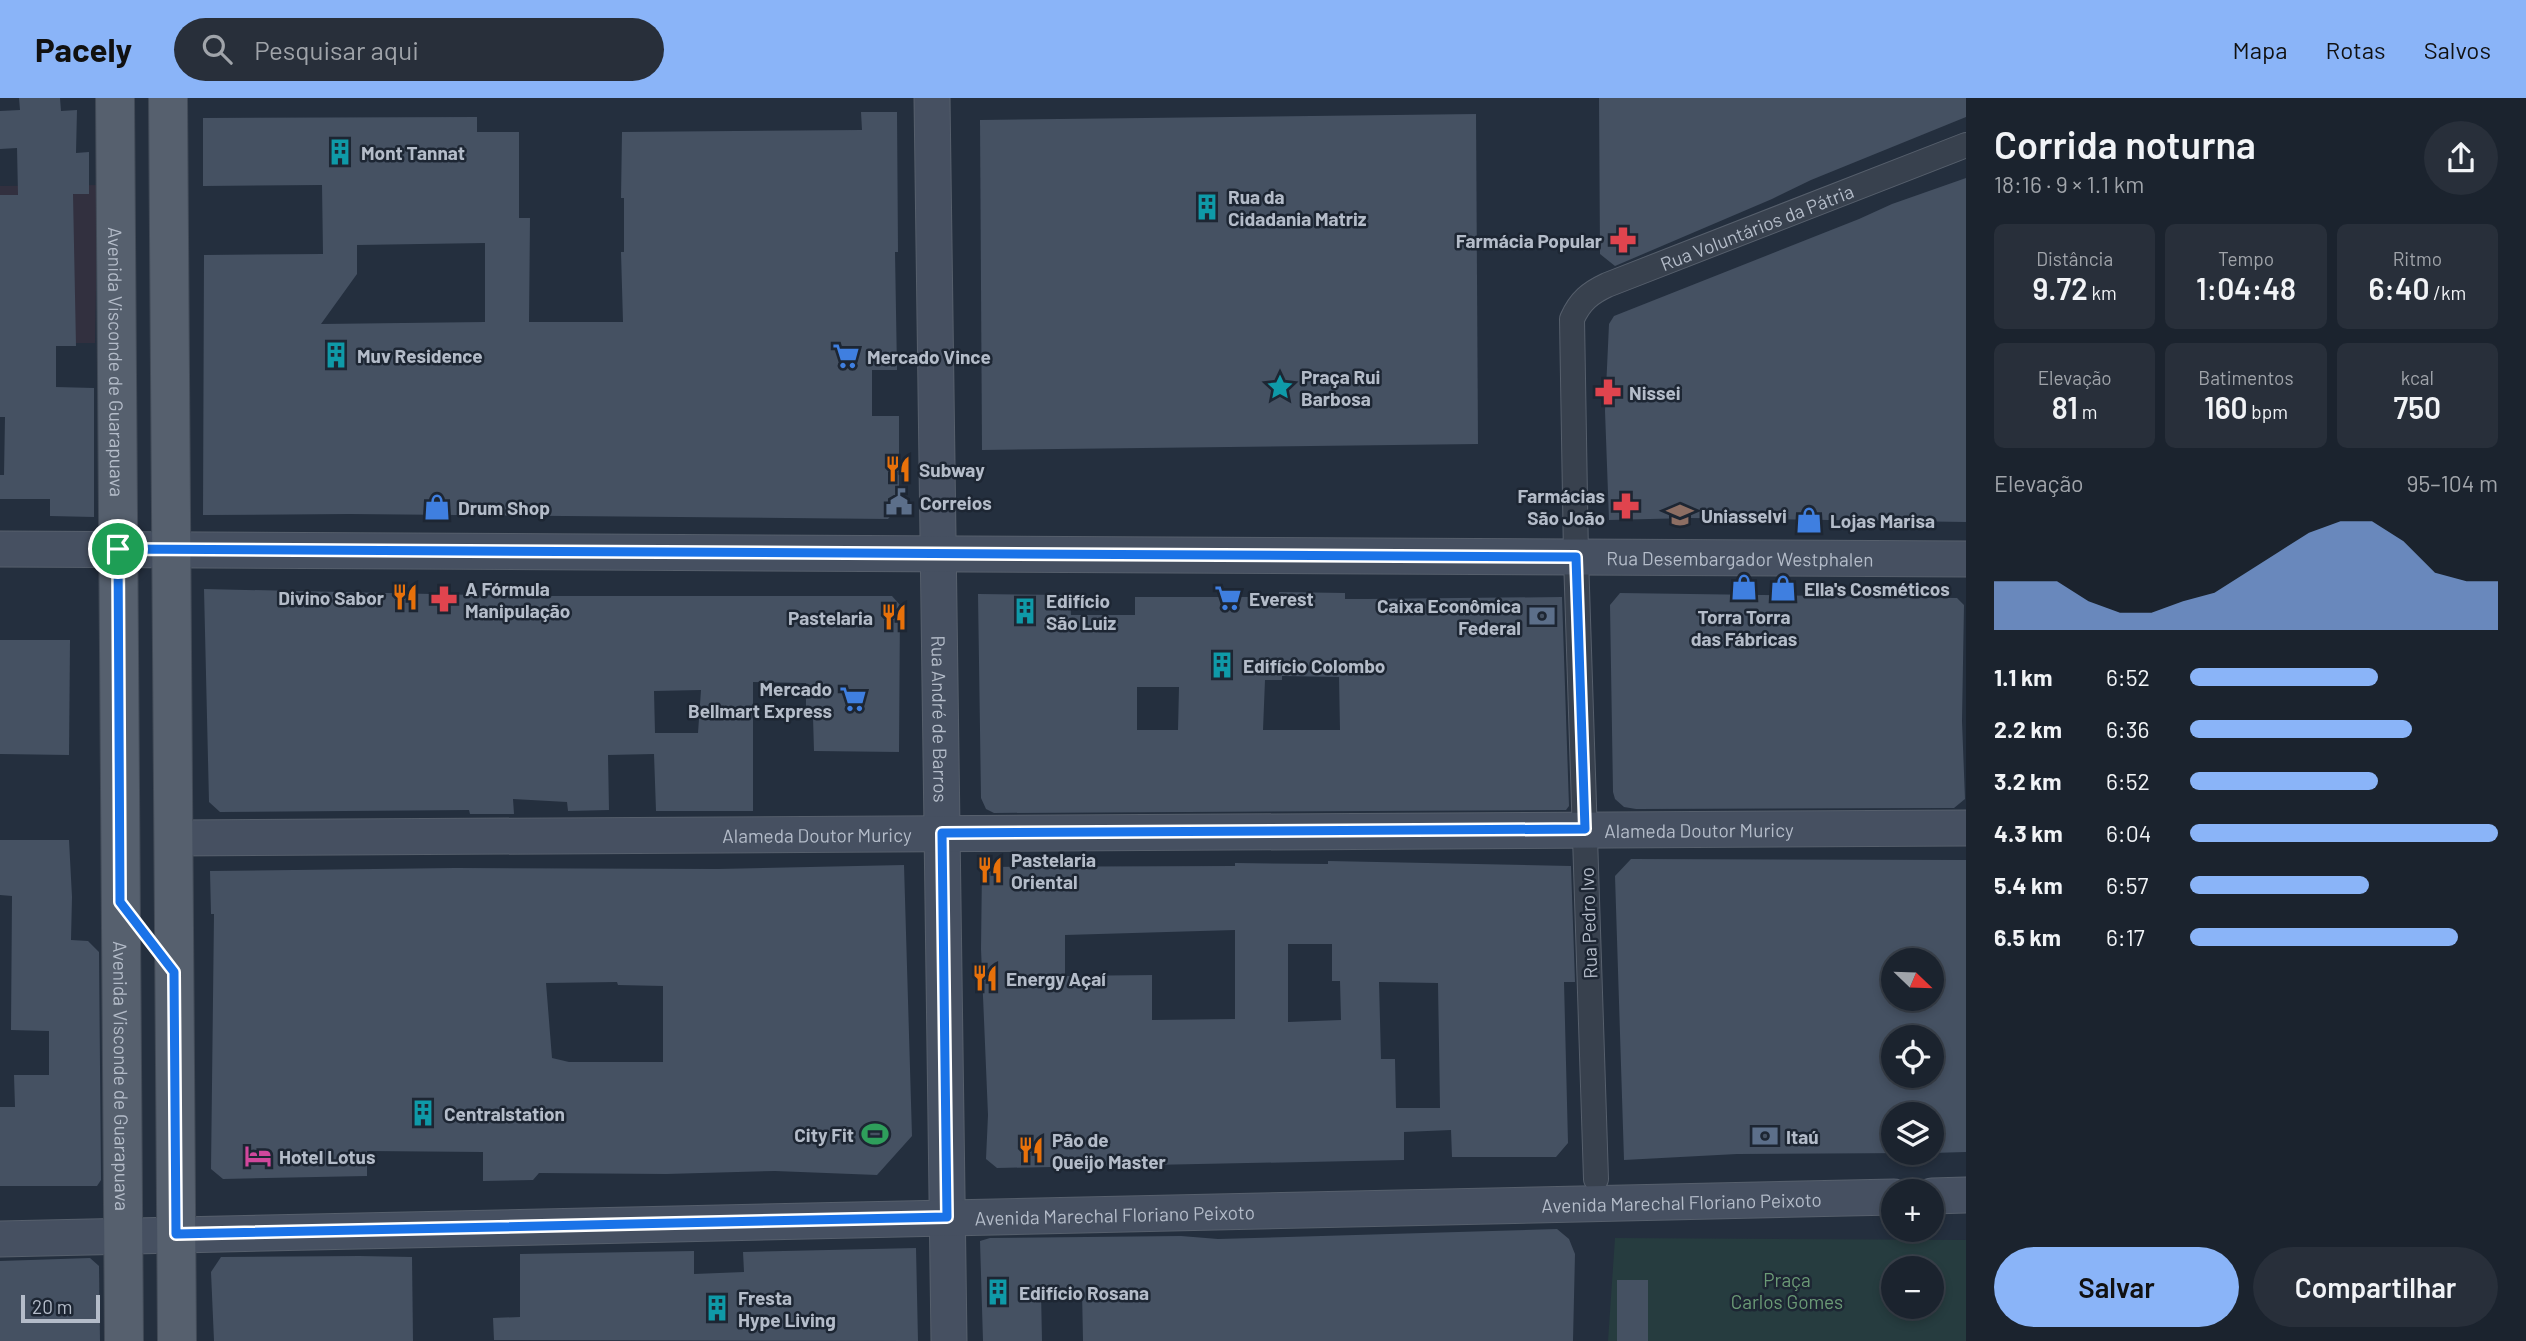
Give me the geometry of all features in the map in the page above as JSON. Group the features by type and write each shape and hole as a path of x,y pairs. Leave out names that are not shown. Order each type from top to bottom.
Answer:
{"main road":[{"name":"Avenida Visconde de Guarapuava","path":"115,98 124,1341"},
{"path":"168,98 177,1341"},
{"path":"116,160 169,280"},
{"path":"120,902 174,972"}],"street":[{"name":"Rua André de Barros","path":"932,98 949,1341"},
{"name":"Rua Voluntários da Pátria","path":"1572,332 1572,319 1591,292 1966,145"},
{"name":"Rua Pedro Ivo","path":"1572,332 1576,557 1596,1179"},
{"name":"Rua Desembargador Westphalen","path":"0,549 1966,559"},
{"name":"Alameda Doutor Muricy","path":"173,838 1966,828"},
{"path":"1944,1196 1966,1195"},
{"name":"Avenida Marechal Floriano Peixoto","path":"0,1238 1881,1197"}],"shaded area":[{"path":"98,185 95,343 0,343 0,186"}],"green space":[{"name":"Praça Carlos Gomes","path":"1615,1238 1881,1240 1881,1242 1966,1240 1966,1341 1608,1341"}],"building":[{"path":"19,98 60,98 61,111 77,110 76,153 89,152 89,194 73,194 76,346 56,346 56,387 94,388 94,517 50,516 50,499 0,499 0,475 4,475 5,417 0,417 0,195 18,195 17,148 0,149 0,111 20,110"},
{"path":"1599,98 1966,98 1966,117 1811,180 1615,266 1600,254"},
{"path":"861,112 897,112 897,370 872,370 872,416 899,416 899,506 888,519 203,515 204,255 323,254 322,185 203,186 203,118 477,117 477,132 519,132 519,218 530,218 529,322 623,322 622,132 862,130","holes":["485,243 485,322 321,324 357,274 357,245"]},
{"name":"Praça Rui Barbosa","path":"1476,114 1478,444 982,450 980,120"},
{"path":"1966,178 1966,522 1690,518 1609,520 1605,411 1609,324 1614,316 1892,204"},
{"path":"204,589 522,596 892,596 900,605 899,752 814,751 813,717 806,717 806,683 753,682 753,811 656,811 654,754 608,755 609,810 568,811 567,802 513,799 514,814 470,814 469,810 220,812 209,802","holes":["701,690 698,733 655,733 654,691"]},
{"path":"1279,592 1345,593 1345,599 1562,597 1569,806 1566,810 994,813 986,809 981,798 978,594 1070,595 1071,615 1135,615 1135,597 1279,597","holes":["1282,676 1339,677 1340,730 1263,730 1265,680 1282,680","1137,687 1179,687 1178,730 1137,730"]},
{"path":"1620,593 1957,598 1964,605 1962,721 1965,799 1954,808 1624,807 1615,799 1613,792 1610,605"},
{"path":"0,640 70,640 69,755 0,754"},
{"path":"0,840 69,840 71,940 88,941 99,952 101,1180 97,1186 0,1186 0,1107 15,1107 14,1075 49,1075 49,1031 11,1030 12,896 0,895"},
{"path":"1631,859 1966,860 1966,1152 1944,1153 1944,1102 1881,1102 1881,1153 1737,1154 1624,1160 1615,876"},
{"path":"1328,861 1571,866 1575,982 1564,982 1568,1143 1556,1157 1452,1157 1451,1130 1404,1132 1404,1160 997,1168 986,1159 988,1115 981,949 982,867 1328,864","holes":["1235,930 1235,1019 1152,1020 1152,975 1065,976 1065,935","1288,944 1332,944 1332,981 1340,981 1341,1020 1288,1022","1379,982 1438,983 1440,1108 1396,1108 1395,1059 1381,1059"]},
{"path":"904,865 912,1136 877,1175 775,1171 539,1173 533,1180 483,1181 483,1152 367,1151 367,1176 223,1179 211,1169 214,914 211,914 210,871 718,869","holes":["617,982 618,985 663,986 663,1062 569,1062 552,1058 546,983"]},
{"path":"1557,1229 1569,1239 1575,1254 1573,1341 1083,1341 1082,1290 1041,1292 1042,1341 983,1341 980,1241 990,1238 1181,1236 1218,1239"},
{"path":"916,1248 918,1341 494,1340 493,1318 520,1317 520,1254 694,1251 694,1274 744,1272 743,1252"},
{"path":"221,1257 412,1257 413,1341 214,1341 211,1272"},
{"path":"90,1258 99,1266 100,1341 0,1341 0,1261"},
{"path":"1617,1280 1648,1280 1648,1341 1617,1341"}],"place":[{"name":"Mont Tannat","path":"340,152"},
{"name":"Rua da Cidadania Matriz","path":"1207,207"},
{"name":"Farmácia Popular","path":"1623,240"},
{"name":"Muv Residence","path":"336,355"},
{"name":"Mercado Vince","path":"846,356"},
{"name":"Praça Rui Barbosa","path":"1280,387"},
{"name":"Nissei","path":"1608,392"},
{"name":"Subway","path":"898,469"},
{"name":"Correios","path":"899,502"},
{"name":"Farmácias São João","path":"1626,506"},
{"name":"Drum Shop","path":"437,507"},
{"name":"Uniasselvi","path":"1680,515"},
{"name":"Lojas Marisa","path":"1809,520"},
{"name":"Torra Torra das Fábricas","path":"1744,587"},
{"name":"Ella's Cosméticos","path":"1783,588"},
{"name":"Divino Sabor","path":"405,597"},
{"name":"Everest","path":"1228,598"},
{"name":"A Fórmula Manipulação","path":"444,599"},
{"name":"Edifício São Luiz","path":"1025,611"},
{"name":"Caixa Econômica Federal","path":"1542,616"},
{"name":"Pastelaria","path":"894,617"},
{"name":"Edifício Colombo","path":"1222,665"},
{"name":"Mercado Bellmart Express","path":"853,699"},
{"name":"Pastelaria Oriental","path":"990,870"},
{"name":"Energy Açaí","path":"985,978"},
{"name":"Centralstation","path":"423,1113"},
{"name":"City Fit","path":"875,1134"},
{"name":"Itaú","path":"1765,1136"},
{"name":"Pão de Queijo Master","path":"1031,1150"},
{"name":"Hotel Lotus","path":"258,1156"},
{"name":"Edifício Rosana","path":"998,1292"},
{"name":"Fresta Hype Living","path":"717,1308"}],"route":[{"path":"118,549 1576,557 1585,829 942,833 947,1217 176,1234 174,972 120,902 118,549"}]}
